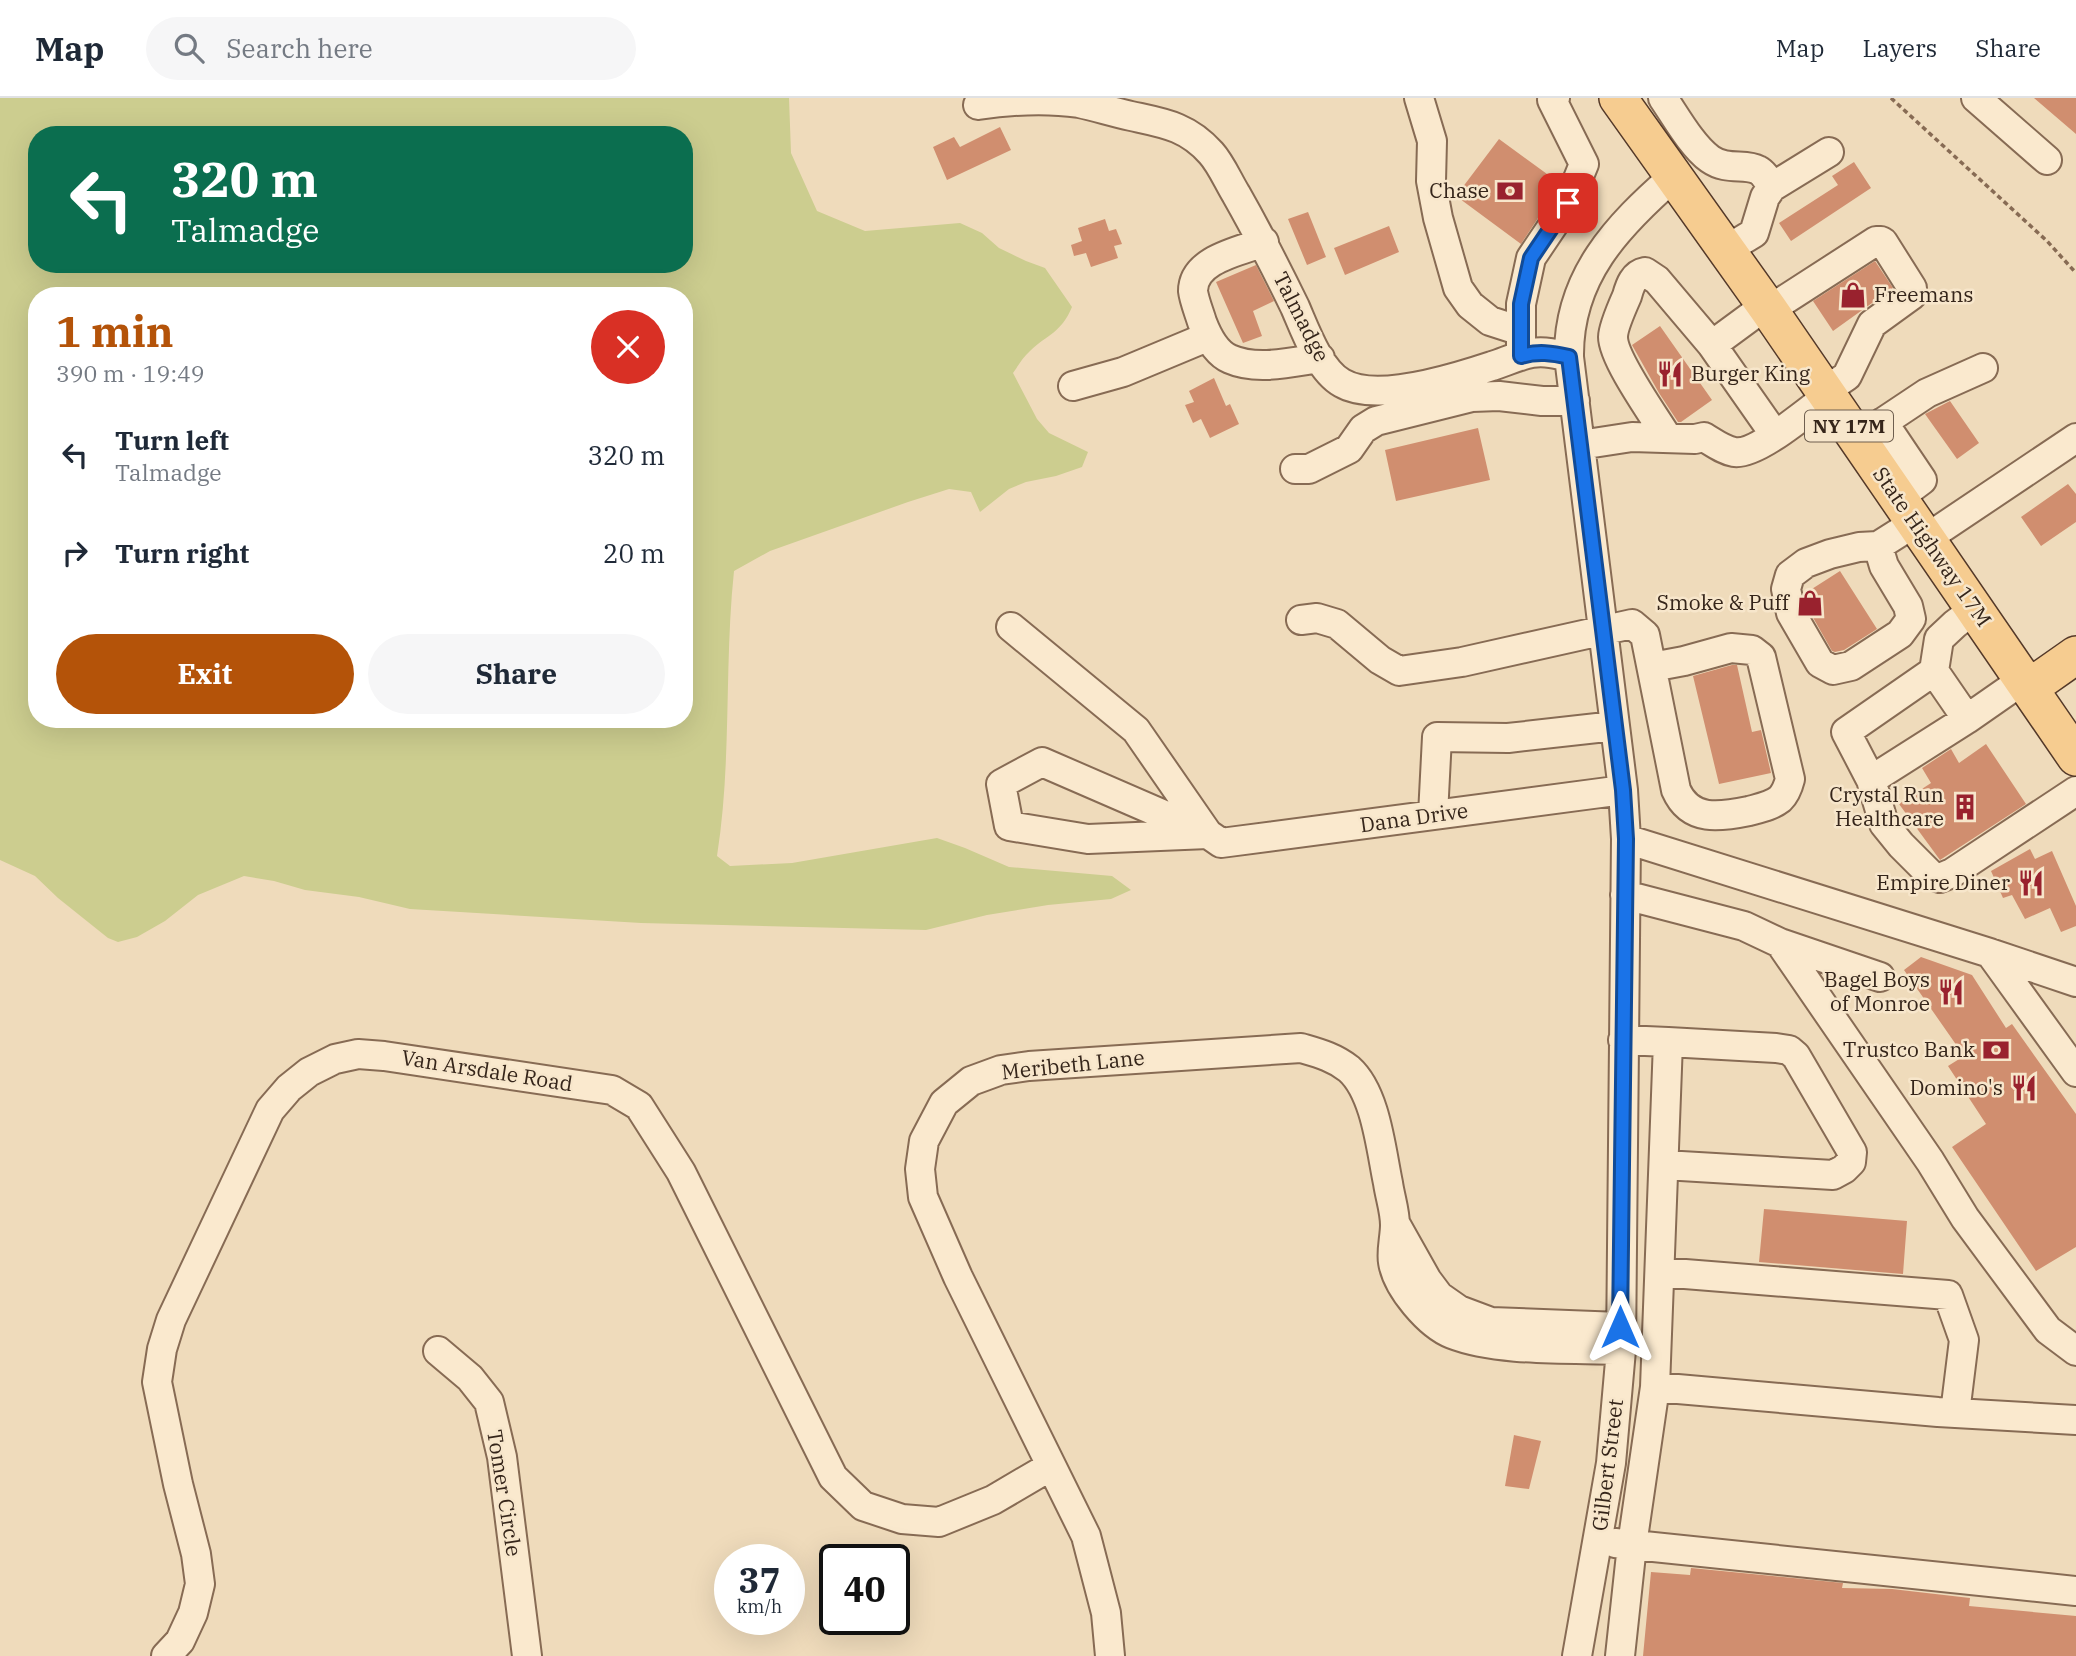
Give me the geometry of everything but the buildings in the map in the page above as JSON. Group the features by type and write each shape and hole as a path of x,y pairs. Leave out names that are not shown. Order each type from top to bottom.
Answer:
{"main road":[{"name":"State Highway 17M","path":"1618,98 1827,394 1870,430 1914,519 2076,757"},
{"path":"2026,684 2076,655"}],"street":[{"path":"1419,98 1432,141 1431,181 1438,218 1458,288 1470,305 1521,344"},
{"path":"1521,344 1521,304 1531,258 1568,203 1584,164 1552,100 1555,98"},
{"path":"1663,98 1709,158 1729,167 1755,168 1772,187"},
{"path":"1976,98 2047,160"},
{"name":"Talmadge","path":"978,105 1009,100 1045,99 1098,107 1156,121 1177,127 1191,135 1212,154 1264,242 1320,358 1329,372 1342,383 1358,389 1376,391 1401,389 1464,375 1521,344 1532,353 1552,353 1569,357"},
{"name":"Gilbert Street","path":"1577,1656 1611,1463 1621,1338 1626,839 1623,790 1569,340 1577,300 1594,264 1625,222 1698,147"},
{"path":"1726,250 1754,233 1765,197 1772,187 1829,152"},
{"path":"1580,444 1632,437 1704,437 1737,453 1757,448 1847,376 1872,324 1912,295 1912,288 1883,243 1876,241 1712,345"},
{"path":"1264,242 1217,260 1203,268 1195,280 1193,292 1207,337 1227,359 1252,366 1320,358"},
{"path":"1667,438 1630,379 1618,355 1613,337 1628,290 1635,276 1645,272 1657,280 1712,345 1775,435"},
{"path":"1073,386 1123,372 1207,337"},
{"path":"1870,430 1927,393 1983,368"},
{"path":"1295,468 1309,469 1349,450 1363,429 1376,421 1472,397 1575,401"},
{"path":"1878,546 1884,566 1908,606 1911,619 1900,634 1851,666 1833,670 1820,663 1791,613 1786,589 1790,575 1806,563 1830,554 1859,547 1878,546 1914,519 2076,438"},
{"path":"1967,719 1934,671 1939,639 1975,609"},
{"path":"1301,620 1317,618 1337,624 1380,660 1399,671 1462,662 1633,624 1645,635 1676,790 1681,802 1695,811 1717,817 1765,807 1778,801 1786,792 1790,779 1761,657 1752,650 1731,648 1653,667"},
{"path":"1011,627 1136,730 1209,834"},
{"path":"1934,671 1846,732 1871,780 1884,824 1931,875 1940,878 1952,873 2076,791"},
{"path":"1871,780 2026,684"},
{"path":"1433,815 1437,737 1508,738 1615,726"},
{"path":"1042,762 1209,834 1088,839 1009,826 1001,784 1042,762"},
{"name":"Dana Drive","path":"1209,834 1221,843 1623,790"},
{"path":"1626,839 2076,982"},
{"path":"1625,895 1744,926 1780,943 1880,977"},
{"path":"1780,943 1930,1160 1965,1219 2048,1330 2076,1350"},
{"path":"1990,953 2076,1072"},
{"path":"1623,1040 1789,1050 1796,1056 1852,1152 1851,1162 1833,1175 1664,1166"},
{"path":"1620,1656 1632,1545 1655,1387 1668,1042"},
{"name":"Meribeth Lane","path":"1110,1656 1107,1613 1086,1536 958,1277 923,1197 920,1168 924,1141 944,1103 971,1080 1001,1070 1029,1066 1301,1048 1330,1056 1350,1071 1363,1089 1376,1125 1395,1223 1393,1262 1413,1300 1430,1320 1450,1333 1503,1345 1621,1338"},
{"name":"Van Arsdale Road","path":"166,1656 180,1641 194,1612 200,1584 196,1554 157,1382 162,1349 171,1320 270,1110 289,1088 309,1072 335,1059 358,1054 466,1067 612,1090 639,1106 681,1172 833,1477 863,1506 902,1519 939,1522 993,1500 1051,1466"},
{"path":"1660,1272 1948,1295 1964,1340 1955,1413"},
{"name":"Tomer Circle","path":"438,1351 470,1378 489,1402 502,1457 527,1656"},
{"path":"1655,1387 1955,1413 2074,1418"},
{"path":"1598,1542 2076,1591"}],"path":[{"path":"1891,98 2047,241 2076,272"}],"green space":[{"path":"0,98 789,98 791,153 817,211 865,231 960,223 982,233 999,248 1045,268 1072,307 1059,328 1027,353 1013,373 1037,419 1049,433 1088,452 1082,467 1009,489 980,512 971,492 949,489 770,551 734,571 725,785 717,856 730,866 792,863 937,838 1009,867 1112,876 1131,890 1111,899 1048,905 987,915 926,930 641,923 410,909 244,876 198,895 165,921 137,937 118,942 108,938 35,876 0,860"}],"place":[{"name":"Chase","path":"1510,191"},
{"name":"Freemans","path":"1853,295"},
{"name":"Burger King","path":"1670,374"},
{"name":"Smoke & Puff","path":"1810,603"},
{"name":"Crystal Run Healthcare","path":"1965,807"},
{"name":"Empire Diner","path":"2031,883"},
{"name":"Bagel Boys of Monroe","path":"1951,992"},
{"name":"Trustco Bank","path":"1996,1050"},
{"name":"Domino's","path":"2024,1088"}],"route":[{"path":"1568,203 1531,258 1521,304 1521,356 1552,353 1569,357 1623,790 1626,839 1620,1327"}]}
